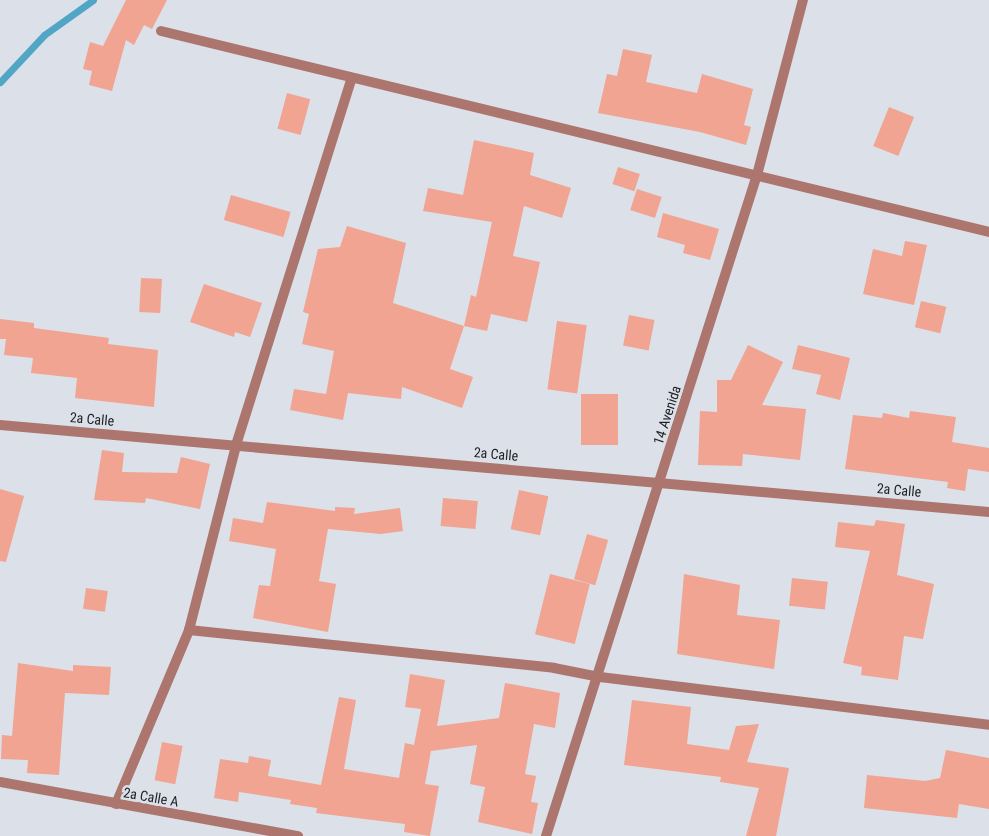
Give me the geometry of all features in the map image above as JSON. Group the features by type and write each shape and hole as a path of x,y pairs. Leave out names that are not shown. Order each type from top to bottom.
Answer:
{"street":[{"name":"14 Avenida","path":"546,836 600,678 757,175 804,0"},
{"path":"160,31 351,80 757,175 989,232"},
{"path":"116,804 189,630 236,445 351,80"},
{"name":"2a Calle","path":"0,425 989,512"},
{"path":"189,630 554,668 600,678 989,724"},
{"name":"2a Calle A","path":"0,782 298,836"}],"building":[{"path":"126,0 167,0 152,29 144,25 134,45 126,40 112,91 89,85 92,71 83,69 90,42 103,46"},
{"path":"623,49 652,55 646,82 697,93 702,74 753,89 744,125 751,127 746,145 700,132 598,113 607,74 617,76"},
{"path":"287,93 310,99 301,135 277,129"},
{"path":"889,107 914,117 898,156 873,146"},
{"path":"474,140 534,153 530,175 571,188 562,218 524,206 513,256 540,262 527,322 491,314 487,331 464,326 471,295 476,297 492,222 423,211 428,188 463,195"},
{"path":"618,167 640,174 634,191 612,184"},
{"path":"637,189 662,197 655,218 630,210"},
{"path":"231,195 291,212 283,237 224,220"},
{"path":"663,213 719,229 710,260 683,253 685,245 657,237"},
{"path":"347,226 406,243 393,303 464,326 450,369 473,377 462,408 402,387 401,399 348,393 343,420 290,410 294,389 326,394 334,351 302,344 309,314 303,312 318,249 340,247"},
{"path":"905,241 927,245 914,305 863,294 873,249 902,256"},
{"path":"141,278 162,279 160,313 139,312"},
{"path":"204,284 262,303 250,337 235,332 234,337 190,322"},
{"path":"921,301 946,307 940,333 915,327"},
{"path":"629,315 655,320 649,350 623,345"},
{"path":"0,319 34,323 34,328 109,338 108,344 158,350 154,407 75,398 77,378 31,373 33,358 4,355 6,339 0,339"},
{"path":"557,321 587,325 577,394 547,389"},
{"path":"748,345 783,362 762,405 806,409 800,460 743,454 742,466 698,465 700,411 717,412 717,380 731,380"},
{"path":"798,345 850,358 840,400 816,394 821,375 792,369"},
{"path":"581,394 618,394 618,445 581,445"},
{"path":"910,411 956,417 952,442 989,448 989,472 968,469 965,491 947,488 948,482 845,469 853,415 882,418 883,413 909,418"},
{"path":"102,450 124,453 122,472 177,473 181,457 210,464 200,509 146,498 145,503 94,500"},
{"path":"0,489 24,496 6,562 0,561"},
{"path":"519,490 548,496 540,535 511,529"},
{"path":"443,498 478,501 475,529 441,526"},
{"path":"267,502 335,511 335,507 355,508 354,514 400,508 403,531 381,534 328,529 319,581 336,584 328,632 253,618 259,585 270,586 276,549 229,541 233,518 263,523"},
{"path":"876,520 905,524 897,575 934,584 923,639 904,636 898,680 861,675 862,667 843,663 870,551 835,547 838,522 874,526"},
{"path":"587,534 608,540 595,585 574,579"},
{"path":"550,574 590,584 575,644 535,634"},
{"path":"684,574 740,585 737,615 780,620 774,669 677,654"},
{"path":"792,578 828,582 825,610 789,606"},
{"path":"86,588 108,591 105,612 83,609"},
{"path":"18,663 73,671 73,665 111,667 109,695 65,693 59,775 27,773 28,760 1,759 2,735 12,736"},
{"path":"410,674 445,680 437,726 499,718 505,683 560,693 555,728 534,724 525,774 536,776 531,802 538,803 532,834 478,822 485,787 470,784 477,745 431,751 425,784 439,786 430,836 404,832 405,824 316,813 317,808 290,804 291,800 239,792 238,802 214,798 220,759 248,763 249,756 271,760 268,776 321,785 339,697 356,700 344,769 399,778 405,743 414,745 421,709 405,707"},
{"path":"632,700 691,707 687,744 729,750 736,726 759,724 747,762 789,768 776,836 746,836 759,788 720,782 721,777 624,765"},
{"path":"162,742 183,746 175,784 155,780"},
{"path":"946,750 989,758 989,809 959,804 957,818 864,808 867,775 925,781 940,778"}],"waterway":[{"path":"0,82 44,35 93,0"}]}
